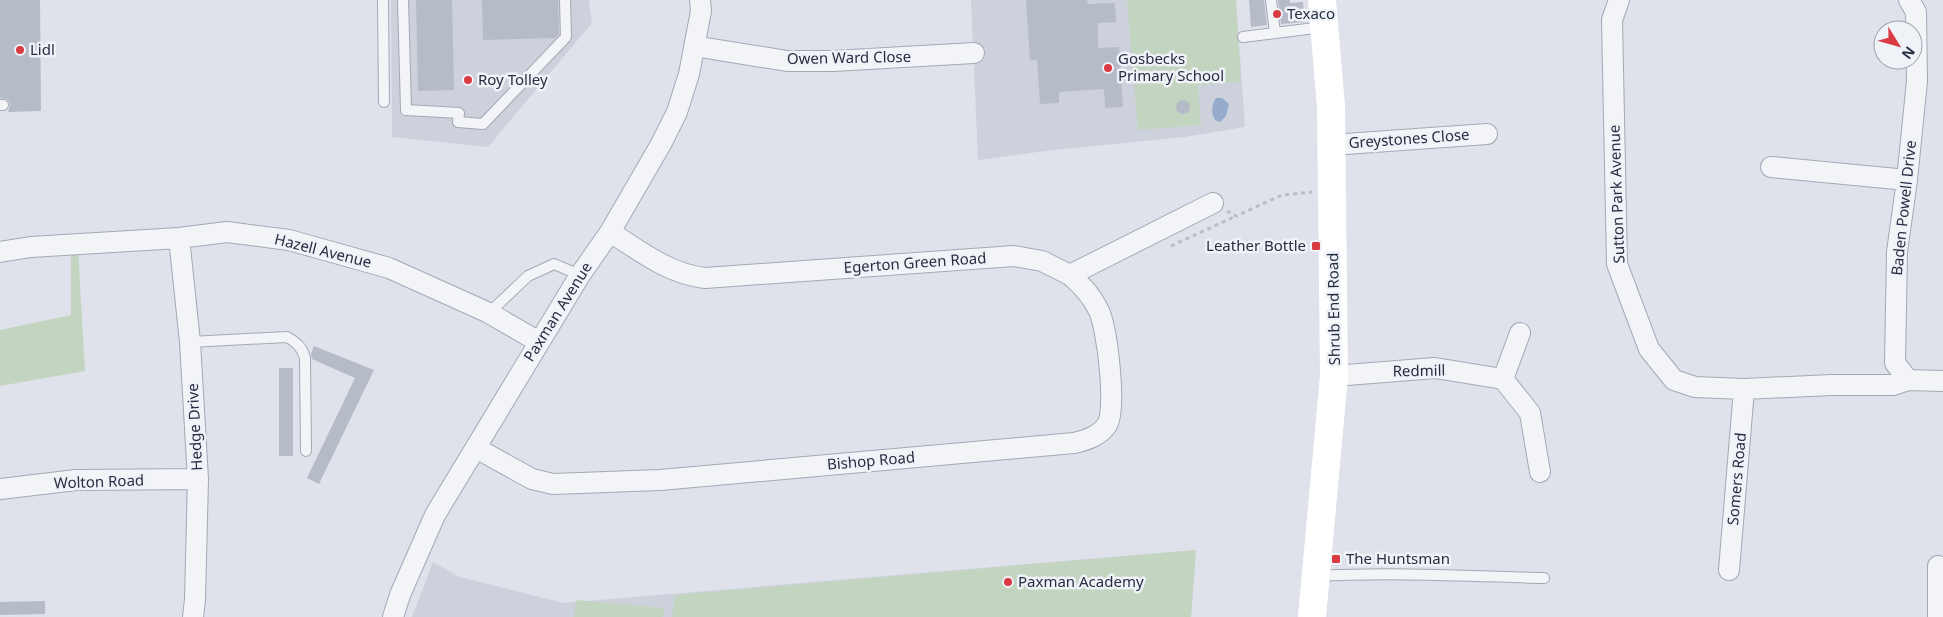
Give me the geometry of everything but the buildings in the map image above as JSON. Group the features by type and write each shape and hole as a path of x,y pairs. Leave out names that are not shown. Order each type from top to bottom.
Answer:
{"main road":[{"name":"Shrub End Road","path":"1312,617 1334,376 1331,107 1322,0"}],"street":[{"name":"Paxman Avenue","path":"393,617 400,595 434,515 580,275 610,232 662,144 677,112 689,74 701,11 700,0"},
{"name":"Sutton Park Avenue","path":"1619,0 1612,20 1617,264 1649,349 1674,380 1695,387 1744,389 1893,385 1908,380"},
{"name":"Baden Powell Drive","path":"1908,380 1895,363 1897,252 1907,180 1917,81 1916,12 1909,0"},
{"name":"Owen Ward Close","path":"694,46 787,61 833,61 974,53"},
{"name":"Greystones Close","path":"1331,145 1487,134"},
{"path":"1771,167 1907,180"},
{"path":"1070,275 1213,204"},
{"name":"Hazell Avenue","path":"0,252 31,247 179,238 228,232 289,240 389,268 488,313 539,342"},
{"name":"Egerton Green Road","path":"610,232 672,270 688,276 705,278 1014,256 1042,261 1070,275"},
{"name":"Hedge Drive","path":"179,238 190,342 198,479 193,617"},
{"name":"Bishop Road","path":"476,448 532,479 553,484 660,480 1074,444 1088,440 1100,433 1108,423 1112,409 1108,359 1099,312 1084,287 1070,275"},
{"path":"1520,334 1504,379 1530,413 1540,472"},
{"name":"Redmill","path":"1334,376 1435,368 1504,379"},
{"path":"1908,380 1943,381"},
{"name":"Somers Road","path":"1729,570 1744,389"},
{"name":"Wolton Road","path":"0,489 76,480 198,479"},
{"path":"1938,566 1938,617"}],"lane":[{"path":"383,0 384,102"},
{"path":"403,0 406,110 459,112 458,122 483,124 566,37 565,0"},
{"path":"1271,0 1275,33"},
{"path":"1243,37 1323,27"},
{"path":"488,313 528,276 554,264 580,275"},
{"path":"190,342 287,337 296,342 305,358 306,451"},
{"path":"1316,576 1421,574 1544,578"}],"path":[{"path":"1213,204 1236,216 1282,195 1332,188"}],"shaded area":[{"name":"Roy Tolley","path":"391,0 589,0 592,23 488,147 392,137"},
{"name":"Gosbecks Primary School","path":"971,0 1236,0 1245,127 1184,137 1053,150 978,160"},
{"name":"Paxman Academy","path":"1196,550 1191,617 412,617 433,562 460,577 563,603"}],"green space":[{"path":"1127,0 1236,0 1241,82 1198,85 1201,125 1138,130"},
{"path":"71,249 78,249 85,371 0,386 0,330 71,315"},
{"name":"Paxman Academy","path":"1196,550 1191,617 672,617 675,595"},
{"path":"576,600 664,608 663,617 574,617"}],"water":[{"path":"1216,98 1222,98 1229,104 1226,116 1220,122 1215,120 1212,112"}],"place":[{"name":"Texaco","path":"1277,14"},
{"name":"Lidl","path":"20,50"},
{"name":"Gosbecks Primary School","path":"1108,68"},
{"name":"Roy Tolley","path":"468,80"},
{"name":"Leather Bottle","path":"1316,246"},
{"name":"The Huntsman","path":"1336,559"},
{"name":"Paxman Academy","path":"1008,582"}]}
